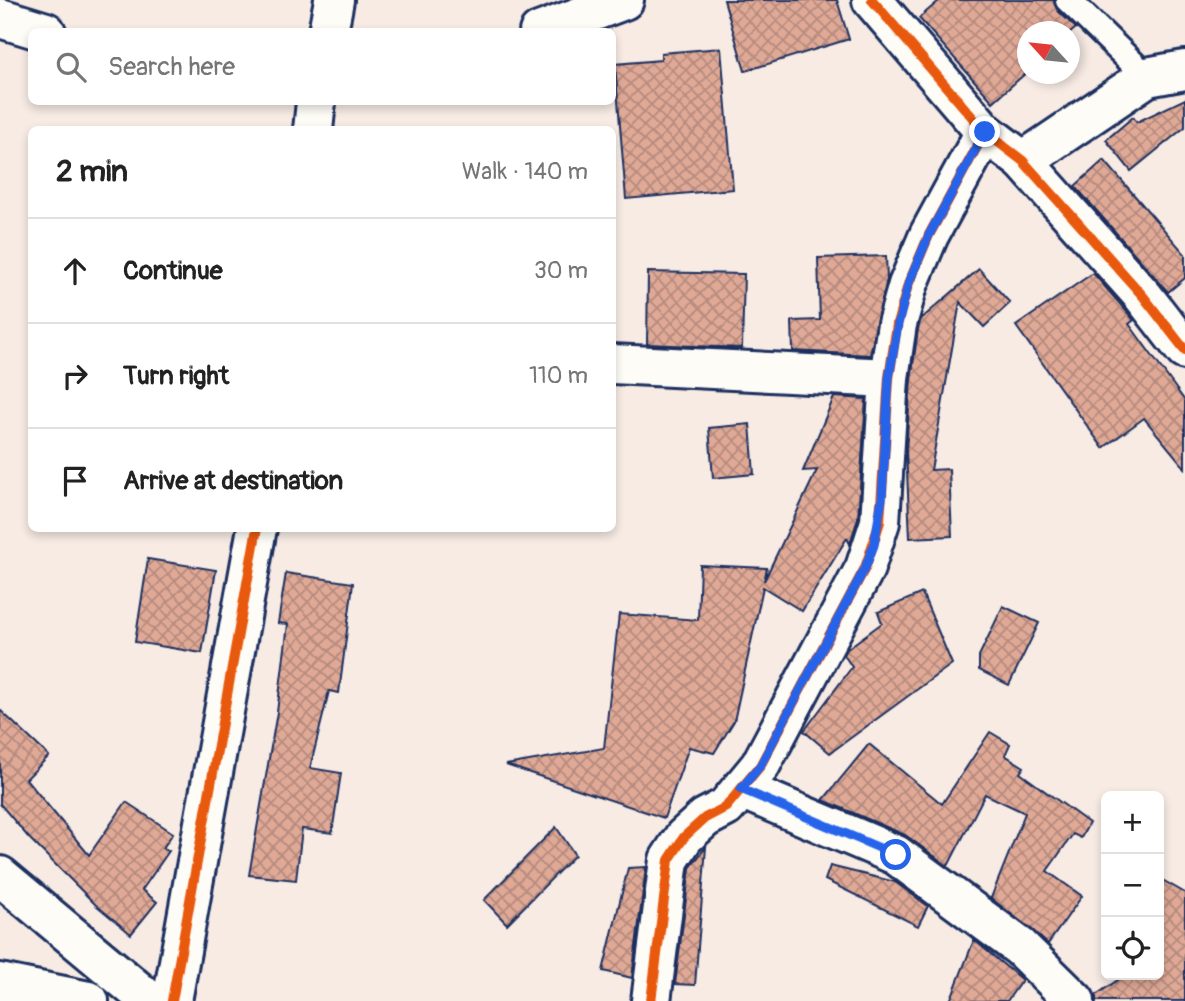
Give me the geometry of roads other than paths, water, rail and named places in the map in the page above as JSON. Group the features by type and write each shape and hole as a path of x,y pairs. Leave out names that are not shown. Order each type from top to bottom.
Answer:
{"street":[{"path":"329,28 334,0"},
{"path":"550,28 625,0"},
{"path":"872,0 985,132 1023,161 1143,296 1185,350"},
{"path":"0,18 33,28"},
{"path":"1023,161 1147,77 1185,70"},
{"path":"313,126 316,105"},
{"path":"651,1001 669,860 694,827 726,807 760,766 865,568 874,545 882,499 889,378 908,285 929,235 985,132"},
{"path":"616,364 889,378"},
{"path":"172,1001 256,532"},
{"path":"741,789 896,855 1020,947 1075,1001"},
{"path":"0,876 150,1001"},
{"path":"0,984 89,1001"}],"lane":[{"path":"1068,0 1147,77"}]}
